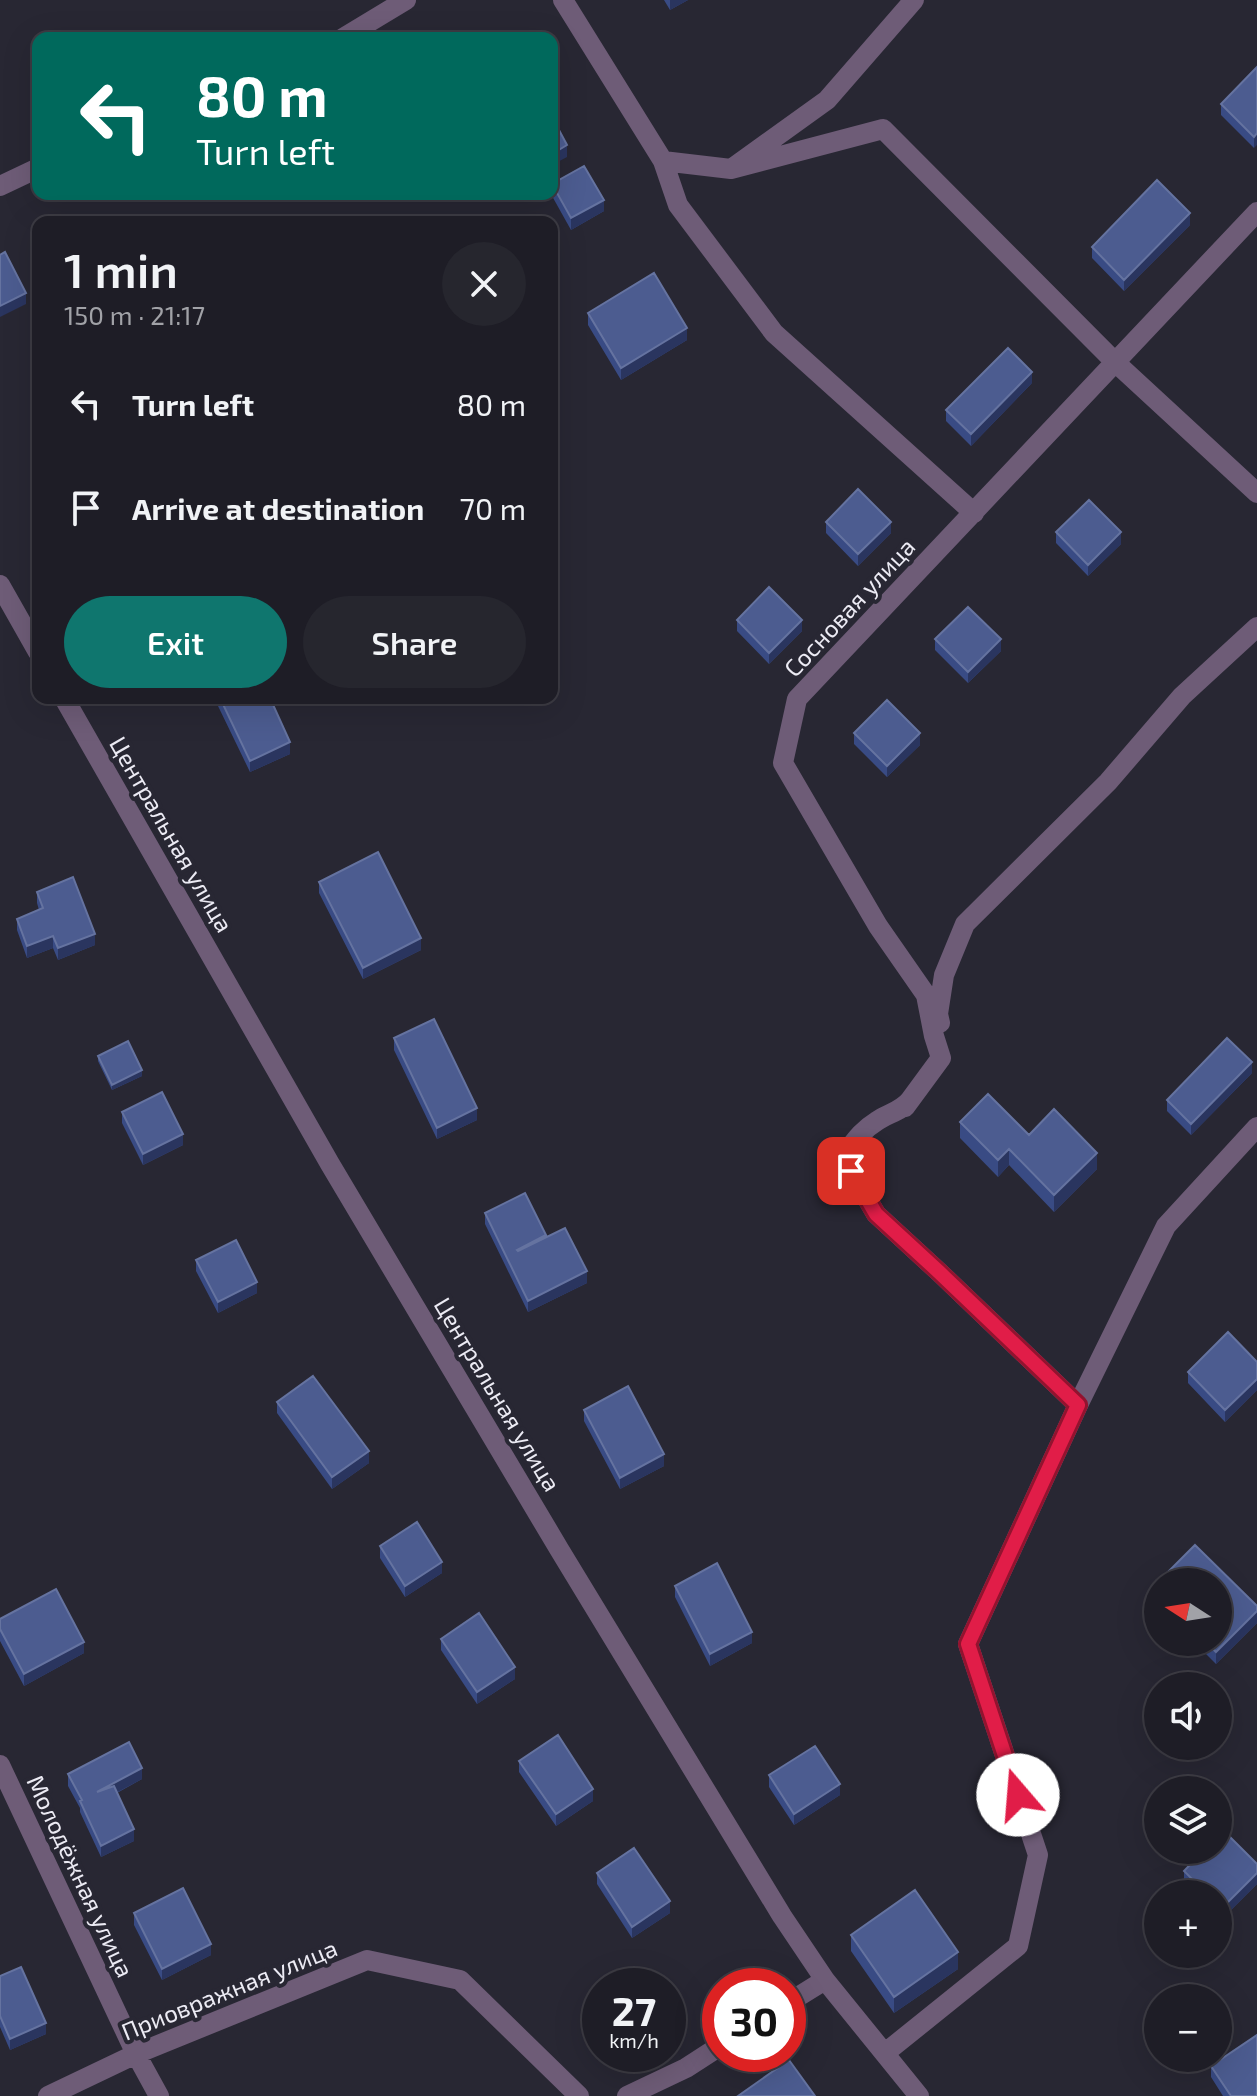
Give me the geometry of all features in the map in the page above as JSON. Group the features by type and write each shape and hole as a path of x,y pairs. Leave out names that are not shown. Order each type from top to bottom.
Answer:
{"street":[{"path":"353,32 406,0"},
{"path":"563,0 663,161 678,205 774,333 974,513"},
{"path":"731,169 827,100 914,0"},
{"path":"663,161 731,169 883,129 1115,362 1257,493"},
{"path":"0,186 32,171"},
{"name":"Сосновая улица","path":"941,1058 926,995 878,926 783,763 797,699 1257,212"},
{"path":"0,585 32,641"},
{"path":"1078,1405 876,1214 851,1171 848,1150 861,1132 879,1119 905,1107 941,1058 944,1039 938,1014 944,975 965,924 1108,782 1182,696 1257,627"},
{"name":"Центральная улица","path":"67,704 330,1164 765,1889 825,1980 919,2096"},
{"path":"885,2053 1018,1946 1038,1855 968,1644 1078,1405 1166,1226 1257,1127"},
{"name":"Молодёжная улица","path":"0,1765 136,2054 159,2096"},
{"name":"Приовражная улица","path":"48,2096 136,2054 367,1960 460,1980 579,2096"},
{"path":"806,1992 825,1980"},
{"path":"627,2096 702,2058"}],"building":[{"path":"1257,67 1257,133 1254,137 1221,104"},
{"path":"558,128 567,145 558,150"},
{"path":"584,166 604,200 571,218 558,195 558,181"},
{"path":"1157,180 1190,213 1124,280 1092,247"},
{"path":"5,252 26,293 0,306 0,255"},
{"path":"654,273 687,328 621,368 588,313"},
{"path":"1008,348 1032,372 971,434 946,410"},
{"path":"858,489 891,522 858,554 826,522"},
{"path":"1089,500 1121,532 1088,565 1056,532"},
{"path":"769,587 802,620 769,653 737,620"},
{"path":"968,607 1001,639 968,672 935,639"},
{"path":"887,700 920,733 887,766 854,733"},
{"path":"223,704 273,704 290,742 250,761"},
{"path":"378,852 421,938 363,968 319,882"},
{"path":"73,877 95,934 58,948 53,936 27,946 17,919 43,908 37,892"},
{"path":"434,1019 477,1108 437,1128 394,1038"},
{"path":"1227,1038 1252,1062 1191,1124 1167,1100"},
{"path":"128,1041 142,1070 112,1085 98,1056"},
{"path":"162,1092 183,1134 143,1154 122,1112"},
{"path":"988,1094 1029,1135 1054,1109 1097,1153 1054,1195 1009,1149 998,1160 960,1122"},
{"path":"525,1193 546,1235 517,1250 565,1228 587,1271 528,1301 485,1213"},
{"path":"236,1240 257,1282 218,1302 196,1260"},
{"path":"1228,1332 1257,1362 1257,1379 1225,1410 1188,1372"},
{"path":"313,1376 369,1451 332,1477 277,1402"},
{"path":"628,1386 664,1454 620,1478 584,1410"},
{"path":"417,1522 442,1562 405,1586 380,1546"},
{"path":"1195,1545 1218,1568 1172,1568"},
{"path":"717,1563 752,1632 710,1654 675,1586"},
{"path":"1232,1581 1257,1606 1257,1611 1232,1636"},
{"path":"56,1589 84,1642 24,1674 0,1629 0,1619"},
{"path":"479,1613 515,1667 477,1692 441,1639"},
{"path":"558,1735 593,1789 556,1814 519,1761"},
{"path":"129,1742 142,1768 97,1792 114,1786 134,1829 101,1846 68,1774"},
{"path":"815,1746 840,1784 794,1814 769,1775"},
{"path":"1232,1839 1257,1864 1257,1873 1232,1898 1232,1880 1193,1880 1184,1871 1191,1864 1232,1864"},
{"path":"634,1848 670,1901 632,1927 597,1873"},
{"path":"183,1888 211,1944 162,1969 134,1913"},
{"path":"915,1890 958,1952 894,1997 851,1935"},
{"path":"21,1967 46,2023 10,2039 0,2016 0,1976"},
{"path":"1257,2035 1257,2096 1231,2096 1215,2072 1232,2072 1232,2052"},
{"path":"772,2072 798,2072 815,2096 738,2096"}],"route":[{"path":"851,1171 876,1214 1078,1405 968,1644 1018,1795"}]}
